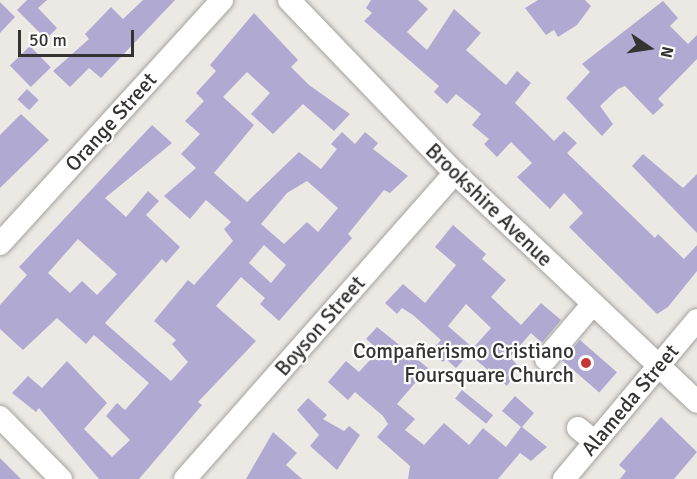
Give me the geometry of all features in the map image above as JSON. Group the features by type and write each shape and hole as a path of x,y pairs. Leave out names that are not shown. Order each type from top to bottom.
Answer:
{"street":[{"name":"Orange Street","path":"0,244 222,0"},
{"name":"Brookshire Avenue","path":"289,0 455,173 657,368 697,402"},
{"name":"Boyson Street","path":"185,479 455,173"},
{"path":"546,359 592,305"},
{"name":"Alameda Street","path":"564,479 587,435 607,410 657,368 697,320"},
{"path":"0,417 61,479"}],"building":[{"path":"27,0 47,0 38,8 57,28 46,39 17,10"},
{"path":"143,0 175,0 101,78 89,68 70,87 53,71 89,39 85,34 111,7 123,19"},
{"path":"371,0 418,0 428,9 407,32 427,50 454,9 481,33 466,50 506,85 517,71 531,83 515,103 554,141 564,131 577,143 567,153 655,238 658,234 684,259 697,245 697,271 668,307 657,314 569,227 583,213 564,193 550,209 517,177 532,163 511,142 497,157 484,144 489,139 472,125 481,114 456,94 447,104 434,92 439,86 364,21 372,13 366,8"},
{"path":"538,0 585,0 591,6 577,25 558,37 554,30 546,35 525,8"},
{"path":"663,1 678,18 670,26 688,44 697,35 697,59 658,99 664,105 653,115 625,86 618,89 600,106 613,124 602,136 566,98 590,72 582,64"},
{"path":"0,2 15,17 0,33"},
{"path":"254,13 298,60 291,67 309,85 350,114 334,131 303,104 273,134 251,114 270,93 247,72 223,97 254,125 214,173 247,202 299,152 321,169 337,149 331,144 342,132 355,144 365,132 378,143 373,149 408,176 390,193 384,190 348,234 352,238 279,321 260,304 265,298 241,277 216,306 256,341 198,402 202,405 139,479 99,479 39,408 36,412 12,393 28,376 42,388 67,361 107,403 84,429 112,457 130,440 106,416 117,403 125,410 149,383 94,335 86,344 57,318 23,350 0,329 0,305 27,275 19,267 152,125 172,143 105,198 126,217 148,191 159,201 146,215 180,247 166,263 162,259 105,323 171,381 188,362 172,344 176,340 154,321 188,280 194,285 233,241 224,229 231,222 206,200 190,219 164,196 196,168 181,154 200,134 185,121 204,101 196,93 216,71 210,65","holes":["307,181 338,208 318,232 307,222 284,244 261,224 287,193","78,239 117,274 97,295 82,281 70,293 48,273","264,245 286,265 271,283 249,263"]},
{"path":"30,46 51,68 31,87 10,65"},
{"path":"27,89 39,100 29,110 17,99"},
{"path":"21,114 49,140 0,188 0,135"},
{"path":"643,154 683,188 697,174 697,233 632,166"},
{"path":"453,225 486,254 482,259 506,280 491,297 521,325 541,303 561,320 542,343 531,333 510,357 519,367 507,386 469,354 456,368 446,359 443,362 431,351 441,340 413,315 402,308 397,314 385,303 403,284 425,303 456,265 435,247","holes":["466,304 491,328 473,348 448,326"]},
{"path":"377,327 428,368 397,404 415,419 405,430 424,445 444,423 469,445 483,428 506,447 521,427 502,411 515,396 534,413 522,427 547,447 531,461 520,453 498,479 408,479 410,466 377,437 388,424 383,416 355,392 348,400 328,382 346,361 359,372 379,350 366,339"},
{"name":"Compañerismo Cristiano Foursquare Church","path":"580,340 617,372 599,393 562,360"},
{"path":"462,390 493,415 486,424 455,399"},
{"path":"308,398 327,415 323,419 344,431 349,426 360,435 337,470 310,446 319,435 297,410"},
{"path":"661,417 697,452 674,479 620,479 626,471 619,465"},
{"path":"273,432 297,453 286,465 302,479 246,479"},
{"path":"0,458 21,479 0,479"}],"place":[{"name":"Compañerismo Cristiano Foursquare Church","path":"586,363"}]}
